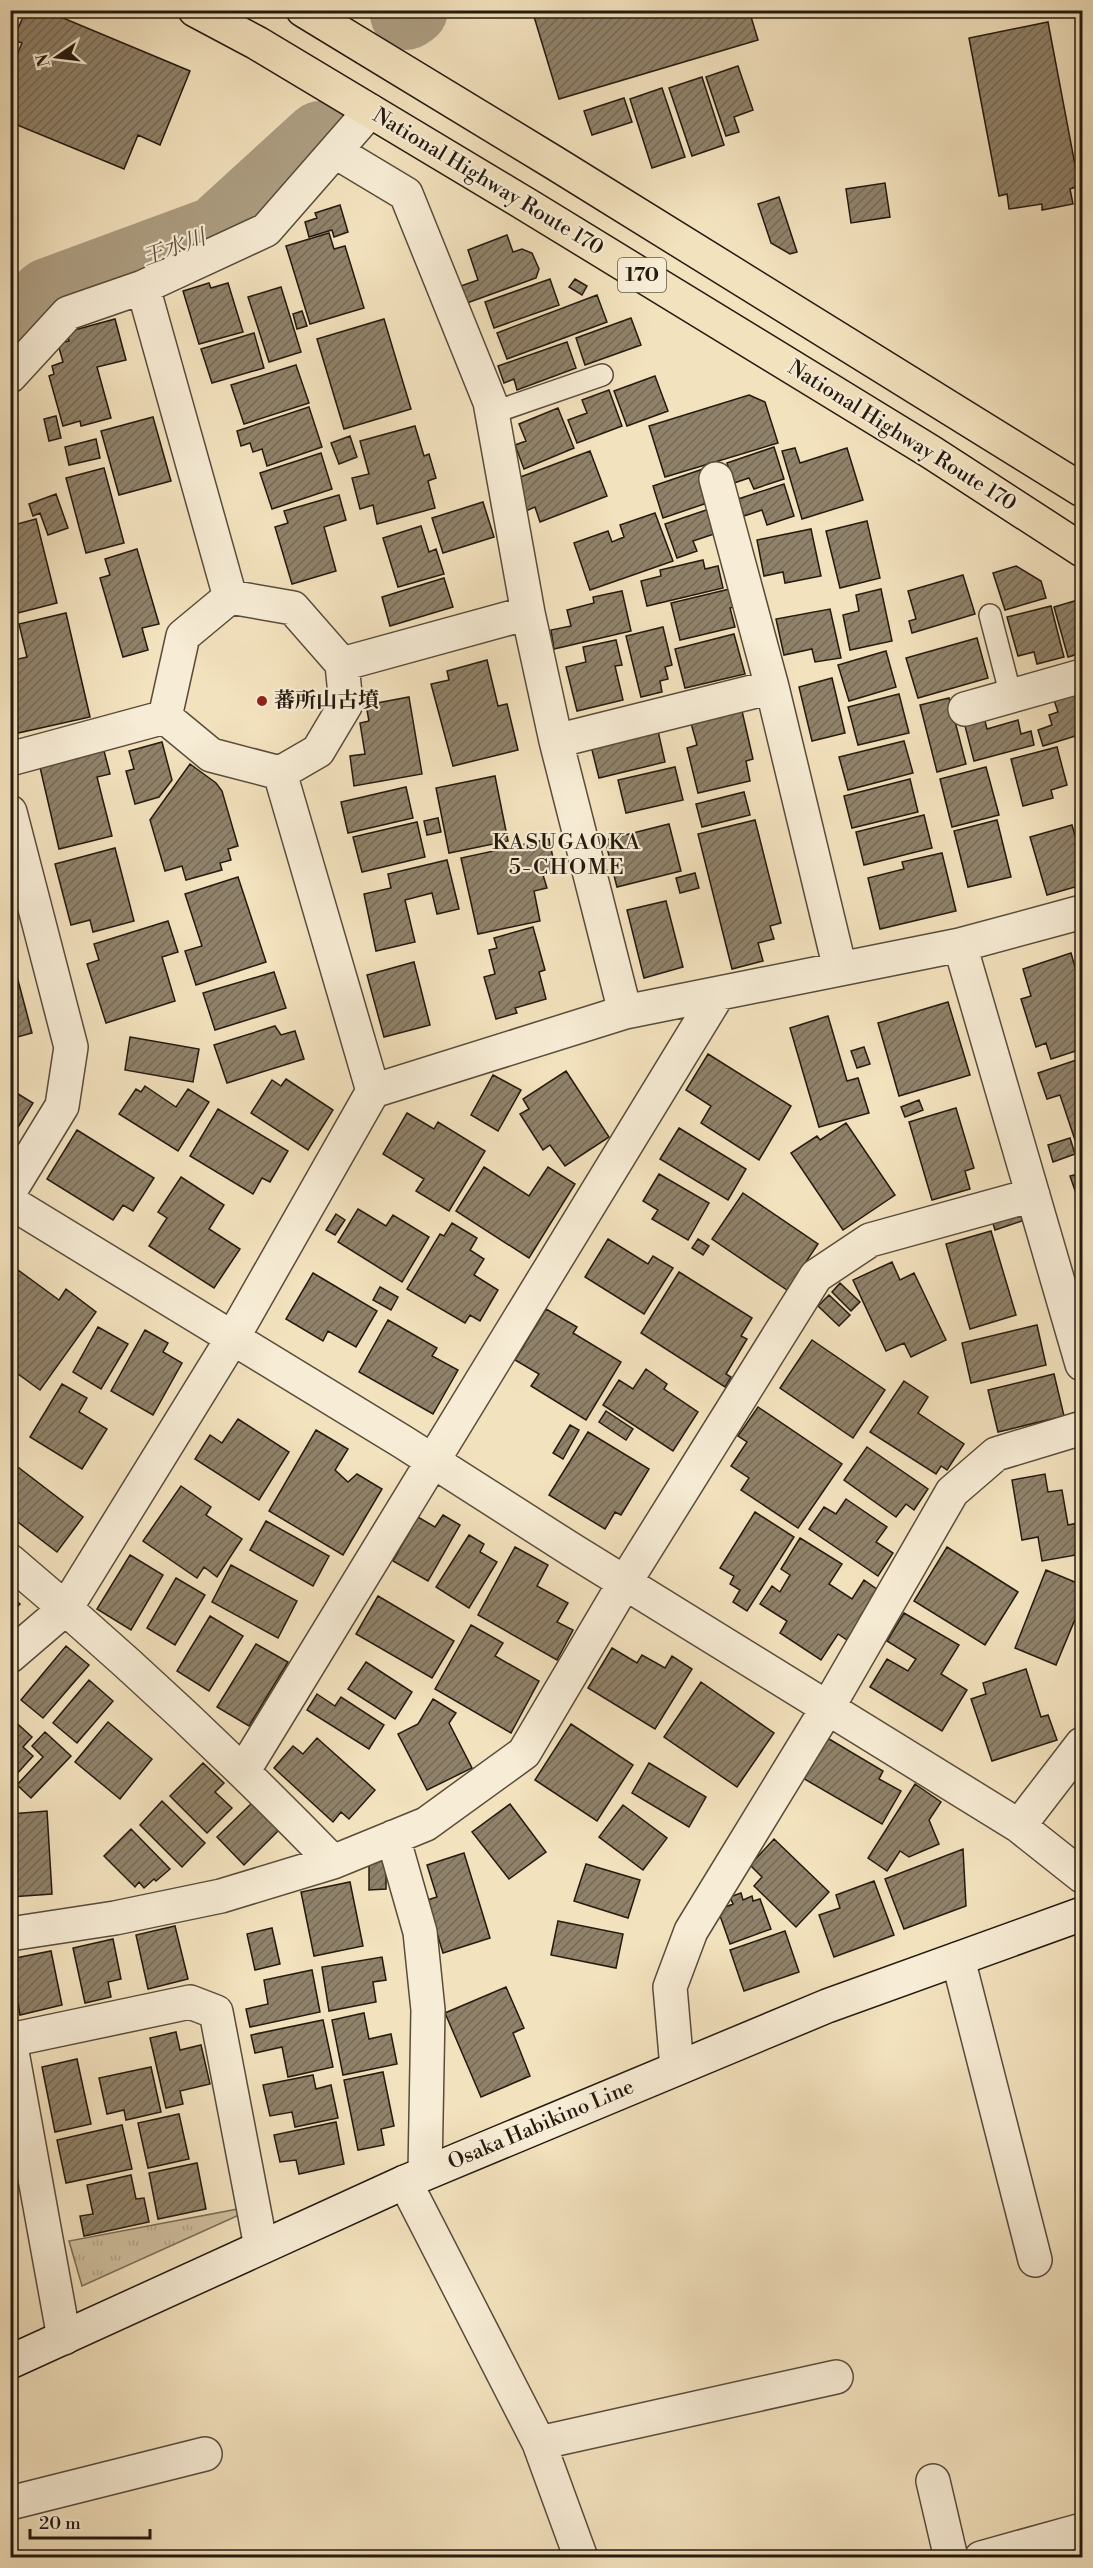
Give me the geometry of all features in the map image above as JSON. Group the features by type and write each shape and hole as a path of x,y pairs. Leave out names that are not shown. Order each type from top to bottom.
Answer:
{"highway":[{"name":"National Highway Route 170","path":"195,10 257,43 921,446 1083,550"},
{"name":"170","path":"303,10 583,180 1083,490"}],"street":[{"path":"10,376 68,313 142,287 266,230 370,111"},
{"path":"336,152 405,194 490,402 528,613 556,741 625,1012"},
{"path":"142,287 230,597"},
{"path":"716,479 772,687 840,969"},
{"path":"230,597 293,608 342,664 346,704 318,750 280,773 211,755 165,717 183,636 230,597"},
{"path":"342,664 528,613"},
{"path":"965,709 1083,676"},
{"path":"556,741 772,687"},
{"path":"10,759 165,717"},
{"path":"280,773 373,1091"},
{"path":"10,812 71,1047 62,1106 10,1191"},
{"path":"10,1656 66,1608 232,1338 373,1091 625,1012 960,945 1083,912"},
{"path":"960,945 1083,1364"},
{"path":"244,1770 718,994"},
{"path":"10,1934 114,1918 221,1896 333,1862 426,1824 524,1753 625,1582 816,1276 870,1240 1033,1195"},
{"path":"10,1202 433,1461 1019,1826 1083,1876"},
{"path":"677,2068 670,1987 691,1931 828,1707 952,1492 996,1454 1083,1428"},
{"path":"10,1561 66,1608 244,1770 333,1862"},
{"path":"1019,1826 1083,1744"},
{"path":"393,1837 420,1932 428,2010 415,2177 539,2443 581,2558"},
{"name":"Osaka Habikino Line","path":"10,2362 415,2177 827,2006 1083,1914"},
{"path":"958,1959 1035,2260"},
{"path":"64,2338 10,2041 190,2002 216,2012 261,2247"},
{"path":"539,2443 836,2377"},
{"path":"10,2504 205,2454"},
{"path":"933,2481 951,2558"},
{"path":"981,2558 1083,2530"}],"lane":[{"path":"492,413 602,375"},
{"path":"990,615 1011,696"}],"green space":[{"path":"238,2209 239,2215 82,2286 69,2241"}],"building":[{"path":"26,10 44,10 190,71 160,145 138,135 124,169 10,122 10,71 22,43 13,40"},
{"path":"532,10 749,10 758,40 559,99"},
{"path":"1048,22 1079,186 1070,189 1073,204 1042,210 1042,204 1009,209 1007,194 999,196 969,38"},
{"path":"738,66 753,110 734,117 739,132 726,136 706,77"},
{"path":"702,77 724,145 692,156 669,88"},
{"path":"662,88 685,157 652,168 630,99"},
{"path":"624,98 632,122 592,135 584,111"},
{"path":"885,183 890,217 851,223 846,189"},
{"path":"779,197 797,252 790,254 771,243 758,204"},
{"path":"340,205 348,232 334,237 332,230 309,237 305,222 317,218 315,213"},
{"path":"329,233 334,249 345,246 364,308 310,324 286,246"},
{"path":"507,235 513,252 522,249 532,253 539,269 536,278 467,303 461,286 478,280 468,250"},
{"path":"550,279 559,305 494,328 485,302"},
{"path":"575,279 587,286 582,295 569,287"},
{"path":"209,283 211,288 228,283 243,332 199,344 183,291"},
{"path":"281,287 301,352 269,362 248,297"},
{"path":"597,295 607,322 507,359 497,333"},
{"path":"302,311 307,326 297,329 293,314"},
{"path":"631,318 641,345 585,365 576,338"},
{"path":"115,319 126,360 97,367 111,418 81,426 80,421 63,426 49,376 54,374 52,366 63,362 58,344 69,341 67,332"},
{"path":"384,319 411,409 344,429 317,339"},
{"path":"254,333 264,368 212,383 201,349"},
{"path":"567,342 576,368 517,390 514,379 504,383 498,366"},
{"path":"296,365 309,403 244,424 231,385"},
{"path":"655,376 668,411 627,426 614,391"},
{"path":"609,390 622,426 577,443 568,420 587,413 582,400"},
{"path":"749,395 765,402 778,443 665,477 649,426"},
{"path":"309,407 322,447 267,466 262,449 253,452 250,443 241,446 237,431"},
{"path":"558,408 574,448 524,469 515,445 526,441 519,424"},
{"path":"56,416 61,438 49,441 44,419"},
{"path":"153,417 171,481 119,495 101,431"},
{"path":"415,426 424,456 429,454 436,478 428,481 435,508 377,524 373,505 360,509 352,478 369,474 360,441"},
{"path":"350,436 357,457 339,464 331,443"},
{"path":"96,439 100,458 69,465 65,447"},
{"path":"774,447 784,479 754,489 749,478 734,483 727,463"},
{"path":"795,448 800,463 847,448 863,500 802,519 782,451"},
{"path":"590,451 607,496 540,522 535,507 519,514 507,482"},
{"path":"321,453 332,489 272,509 260,473"},
{"path":"104,468 124,543 86,553 66,478"},
{"path":"703,469 713,501 663,518 653,486"},
{"path":"784,484 794,516 767,525 762,510 744,516 738,499"},
{"path":"56,494 68,528 48,535 40,513 33,516 29,504"},
{"path":"339,495 346,520 324,527 336,571 292,584 275,527 288,523 284,511"},
{"path":"483,502 494,537 443,553 432,518"},
{"path":"712,508 720,532 693,541 697,551 677,558 665,524"},
{"path":"655,513 673,561 590,590 574,543 608,531 612,542 624,537 620,525"},
{"path":"36,519 57,603 10,615 10,526"},
{"path":"867,521 880,578 840,588 826,531"},
{"path":"421,526 429,552 436,549 444,574 398,587 383,538"},
{"path":"811,529 821,576 785,583 783,572 764,576 757,540"},
{"path":"137,549 159,624 142,628 148,650 123,657 100,578 110,575 105,559"},
{"path":"703,560 705,569 718,566 723,588 647,606 641,581 661,576 660,570"},
{"path":"1016,566 1041,581 1046,598 1005,610 993,573"},
{"path":"963,575 975,614 912,633 909,621 916,619 908,591"},
{"path":"444,578 453,607 390,626 382,597"},
{"path":"738,587 742,605 730,608 735,627 680,640 671,603"},
{"path":"881,589 892,641 850,650 843,615 859,611 856,595"},
{"path":"622,591 631,631 554,649 551,630 571,626 567,610 594,603 593,597"},
{"path":"1081,599 1082,653 1068,657 1054,607"},
{"path":"1051,606 1064,657 1037,664 1034,652 1018,656 1007,617"},
{"path":"830,609 841,658 815,662 812,649 784,655 776,619"},
{"path":"66,613 90,717 18,733 10,699 10,661 27,657 19,624"},
{"path":"663,627 672,665 665,667 668,679 660,681 662,692 641,697 626,636"},
{"path":"734,634 745,674 685,688 675,649"},
{"path":"977,638 988,678 918,698 906,658"},
{"path":"616,640 622,665 615,666 623,700 577,711 566,667 586,662 583,647"},
{"path":"886,651 896,687 849,701 838,665"},
{"path":"487,660 498,706 507,704 518,750 453,766 431,684 449,680 447,671"},
{"path":"832,678 845,733 812,741 799,687"},
{"path":"1082,688 1082,734 1043,746 1038,730 1052,725 1049,715 1058,712 1053,697"},
{"path":"899,694 909,733 858,745 848,707"},
{"path":"409,697 422,774 354,786 350,756 365,754 360,723 369,721 366,705"},
{"path":"949,698 966,764 937,772 920,705"},
{"path":"742,711 753,759 746,761 750,781 698,793 687,748 697,745 691,723"},
{"path":"984,717 987,729 1018,720 1021,734 1031,731 1034,745 974,761 964,722"},
{"path":"658,731 665,762 599,778 591,746"},
{"path":"904,741 913,773 848,790 839,757"},
{"path":"162,742 172,780 159,797 135,804 126,771 134,769 129,751"},
{"path":"103,747 110,774 97,777 112,836 59,849 39,763"},
{"path":"1057,747 1067,785 1051,790 1053,798 1023,806 1011,759"},
{"path":"190,764 216,783 222,791 238,846 228,849 231,860 220,863 222,870 186,880 182,866 165,871 150,820"},
{"path":"675,767 683,800 626,813 618,780"},
{"path":"986,767 999,815 952,827 940,779"},
{"path":"495,776 508,841 449,853 436,788"},
{"path":"910,779 918,812 852,828 844,796"},
{"path":"406,787 413,818 348,833 341,802"},
{"path":"744,792 750,815 702,827 696,804"},
{"path":"924,815 932,848 864,865 856,832"},
{"path":"438,818 441,832 427,835 424,821"},
{"path":"755,820 781,923 770,926 774,939 758,943 763,961 732,969 698,834"},
{"path":"997,820 1011,877 968,887 954,831"},
{"path":"417,822 425,857 362,872 353,837"},
{"path":"669,824 681,871 617,887 605,840"},
{"path":"1072,825 1082,860 1082,885 1047,895 1030,837"},
{"path":"549,839 556,872 543,875 547,888 534,891 540,921 478,934 461,858"},
{"path":"115,848 134,921 93,932 90,920 71,925 55,864"},
{"path":"942,853 956,911 880,929 868,878 904,869 902,862"},
{"path":"447,860 459,909 437,914 432,893 405,900 415,942 376,951 364,894 391,888 388,874"},
{"path":"695,873 699,888 680,893 676,878"},
{"path":"238,877 266,962 196,985 185,951 202,946 185,894"},
{"path":"666,901 683,967 644,978 627,910"},
{"path":"168,921 178,952 162,957 175,1001 106,1023 87,964 99,960 94,944"},
{"path":"533,927 545,970 539,972 546,999 515,1008 517,1013 496,1019 484,977 495,974 489,950 497,948 494,938"},
{"path":"1071,953 1082,991 1082,1049 1051,1059 1046,1043 1036,1047 1021,999 1031,996 1023,969"},
{"path":"414,962 430,1025 384,1037 367,975"},
{"path":"14,965 32,1033 10,1039 10,966"},
{"path":"274,972 286,1008 215,1030 203,993"},
{"path":"948,1002 970,1075 899,1096 878,1023"},
{"path":"828,1016 847,1081 858,1078 869,1113 819,1127 790,1028"},
{"path":"275,1026 281,1035 295,1031 304,1059 227,1083 214,1045"},
{"path":"130,1037 199,1049 193,1082 125,1070"},
{"path":"864,1047 870,1064 857,1068 851,1051"},
{"path":"708,1054 791,1106 759,1160 701,1123 711,1106 686,1090"},
{"path":"1082,1058 1082,1138 1075,1140 1060,1095 1047,1099 1038,1073"},
{"path":"566,1071 609,1137 565,1166 550,1145 543,1150 520,1114 529,1109 523,1099"},
{"path":"493,1075 521,1090 498,1131 471,1115"},
{"path":"286,1079 333,1110 308,1150 251,1113 272,1080 281,1086"},
{"path":"145,1086 176,1107 188,1089 209,1102 178,1151 119,1114 136,1089 141,1092"},
{"path":"10,1089 33,1103 10,1140"},
{"path":"919,1100 923,1110 905,1117 901,1107"},
{"path":"956,1108 974,1168 965,1171 970,1189 932,1200 909,1122"},
{"path":"218,1109 288,1151 270,1182 262,1178 253,1194 190,1156"},
{"path":"407,1113 434,1129 438,1122 485,1151 449,1211 416,1191 424,1179 383,1154"},
{"path":"846,1123 895,1195 843,1230 791,1153 817,1136 820,1140"},
{"path":"679,1128 746,1169 728,1200 660,1159"},
{"path":"77,1130 154,1178 133,1211 123,1205 113,1220 47,1179"},
{"path":"1070,1138 1075,1154 1053,1162 1048,1145"},
{"path":"484,1167 529,1196 548,1167 575,1184 529,1258 456,1211"},
{"path":"1082,1173 1082,1198 1078,1199 1070,1176"},
{"path":"659,1174 709,1203 688,1240 652,1219 658,1210 643,1201"},
{"path":"181,1177 224,1205 209,1229 240,1249 214,1288 149,1246 167,1218 158,1212"},
{"path":"743,1193 818,1244 787,1290 712,1239"},
{"path":"358,1209 386,1226 393,1215 429,1237 402,1282 338,1242"},
{"path":"1022,1209 1034,1217 995,1230 992,1220"},
{"path":"336,1214 345,1220 335,1235 326,1230"},
{"path":"452,1223 477,1238 470,1250 484,1259 474,1275 498,1290 480,1321 470,1315 465,1323 407,1289 440,1234 444,1236"},
{"path":"991,1231 1016,1315 970,1329 946,1244"},
{"path":"608,1239 648,1264 653,1256 673,1268 644,1314 585,1277"},
{"path":"698,1239 709,1246 703,1255 692,1248"},
{"path":"892,1262 900,1280 914,1273 946,1340 911,1357 904,1343 886,1351 853,1280"},
{"path":"18,1270 59,1300 66,1289 96,1312 40,1390 10,1368 10,1281"},
{"path":"679,1272 752,1318 741,1336 747,1339 726,1374 731,1377 725,1387 641,1333"},
{"path":"313,1273 377,1311 356,1347 328,1331 323,1341 286,1319"},
{"path":"840,1283 860,1302 851,1311 832,1292"},
{"path":"380,1287 398,1297 391,1310 373,1300"},
{"path":"829,1295 850,1315 839,1326 818,1306"},
{"path":"546,1309 577,1327 573,1333 621,1362 586,1420 531,1386 539,1374 515,1360"},
{"path":"388,1320 437,1348 432,1356 458,1370 433,1414 359,1372"},
{"path":"1037,1325 1046,1365 971,1383 962,1343"},
{"path":"98,1327 128,1344 101,1389 73,1372"},
{"path":"145,1330 168,1343 163,1352 182,1363 153,1415 111,1391"},
{"path":"812,1340 885,1390 853,1438 780,1388"},
{"path":"646,1369 667,1384 664,1389 698,1412 673,1451 603,1405 619,1380 633,1389"},
{"path":"1054,1374 1064,1416 998,1432 988,1390"},
{"path":"904,1381 928,1397 918,1413 964,1444 947,1470 941,1466 936,1474 870,1432"},
{"path":"62,1384 87,1398 79,1412 107,1429 82,1469 30,1437"},
{"path":"758,1407 842,1464 798,1528 741,1490 749,1478 731,1466 747,1442 738,1436"},
{"path":"606,1411 633,1429 626,1440 599,1422"},
{"path":"238,1419 289,1452 259,1500 195,1459 210,1435 222,1443"},
{"path":"570,1425 579,1430 563,1459 553,1453"},
{"path":"316,1430 348,1449 335,1470 348,1482 357,1474 382,1489 343,1555 269,1511"},
{"path":"588,1432 649,1469 621,1515 615,1512 605,1529 549,1495"},
{"path":"867,1447 928,1489 914,1510 906,1504 896,1517 844,1480"},
{"path":"10,1461 83,1517 57,1552 10,1516"},
{"path":"1045,1474 1048,1492 1062,1490 1068,1525 1078,1523 1082,1554 1042,1561 1038,1537 1022,1540 1012,1480"},
{"path":"181,1486 211,1507 206,1515 242,1539 217,1577 204,1567 197,1578 143,1541"},
{"path":"846,1499 887,1527 876,1542 893,1553 878,1576 809,1529 824,1507 836,1514"},
{"path":"755,1512 794,1537 747,1611 733,1602 740,1590 730,1584 734,1576 720,1568"},
{"path":"443,1515 460,1525 428,1581 393,1561 418,1517 435,1527"},
{"path":"266,1521 329,1556 313,1586 250,1550"},
{"path":"469,1535 484,1544 480,1552 497,1562 469,1608 436,1587"},
{"path":"800,1538 842,1564 829,1584 852,1599 864,1580 878,1590 847,1640 838,1634 821,1660 780,1633 787,1621 760,1604 772,1586 780,1592 790,1575 781,1569"},
{"path":"515,1547 548,1565 537,1586 568,1603 557,1622 573,1630 557,1660 478,1615"},
{"path":"947,1547 1018,1592 985,1645 914,1601"},
{"path":"130,1555 163,1575 131,1630 97,1609"},
{"path":"231,1565 297,1601 278,1638 212,1602"},
{"path":"1046,1570 1082,1585 1082,1620 1076,1617 1056,1665 1015,1648"},
{"path":"176,1578 205,1595 175,1645 147,1628"},
{"path":"10,1596 20,1604 10,1614"},
{"path":"378,1596 454,1641 432,1678 356,1634"},
{"path":"904,1613 959,1645 941,1674 967,1690 942,1731 870,1687 887,1659 908,1671 916,1659 887,1641"},
{"path":"210,1616 243,1636 209,1691 177,1671"},
{"path":"471,1625 503,1643 495,1656 539,1681 511,1733 435,1689"},
{"path":"256,1644 288,1662 249,1726 217,1707"},
{"path":"66,1646 89,1665 43,1718 21,1700"},
{"path":"612,1648 637,1663 642,1655 665,1668 672,1656 692,1669 655,1729 588,1688"},
{"path":"366,1662 412,1692 395,1719 348,1689"},
{"path":"1026,1669 1041,1717 1048,1715 1057,1740 992,1761 971,1699 986,1694 983,1683"},
{"path":"89,1680 113,1701 77,1743 53,1723"},
{"path":"701,1682 774,1733 737,1787 664,1737"},
{"path":"317,1694 335,1706 341,1697 384,1725 369,1749 307,1710"},
{"path":"433,1699 456,1713 449,1723 472,1768 427,1790 398,1734 418,1724"},
{"path":"10,1717 32,1737 23,1747 33,1756 14,1777 10,1774"},
{"path":"108,1722 152,1759 120,1799 75,1762"},
{"path":"571,1724 633,1765 597,1821 535,1780"},
{"path":"45,1732 71,1756 31,1798 17,1785 43,1757 32,1746"},
{"path":"824,1736 883,1771 879,1779 901,1791 882,1824 801,1777"},
{"path":"317,1738 375,1790 349,1819 341,1812 333,1822 274,1768 293,1746 303,1754"},
{"path":"203,1763 224,1783 215,1792 232,1808 207,1833 170,1796"},
{"path":"649,1763 706,1797 689,1827 632,1793"},
{"path":"915,1784 941,1802 929,1820 939,1844 909,1857 900,1851 887,1871 868,1858"},
{"path":"162,1801 205,1843 182,1867 140,1825"},
{"path":"253,1802 280,1829 244,1865 217,1837"},
{"path":"510,1804 546,1852 509,1879 472,1832"},
{"path":"623,1805 667,1838 643,1870 599,1837"},
{"path":"47,1811 52,1894 10,1897 10,1814"},
{"path":"131,1829 170,1869 144,1888 139,1882 135,1887 104,1856"},
{"path":"774,1839 829,1892 796,1927 754,1886 762,1877 750,1865"},
{"path":"963,1849 966,1906 904,1929 885,1879"},
{"path":"464,1853 490,1938 443,1953 427,1900 437,1897 427,1865"},
{"path":"369,1859 386,1859 386,1889 369,1890"},
{"path":"586,1864 640,1880 628,1918 574,1901"},
{"path":"874,1881 894,1935 834,1957 819,1915 840,1908 836,1895"},
{"path":"350,1882 363,1946 314,1956 301,1892"},
{"path":"741,1893 743,1900 752,1896 753,1901 760,1899 771,1929 730,1944 718,1910 733,1904 730,1897"},
{"path":"558,1921 623,1934 616,1968 551,1955"},
{"path":"175,1926 188,1979 148,1989 136,1935"},
{"path":"272,1928 280,1964 255,1970 247,1934"},
{"path":"785,1931 799,1972 744,1991 730,1950"},
{"path":"113,1939 121,1979 108,1982 111,1997 85,2003 73,1948"},
{"path":"51,1951 62,2005 20,2015 10,1959"},
{"path":"382,1957 386,1980 373,1982 376,2002 329,2011 322,1967"},
{"path":"312,1970 320,2012 250,2027 246,2009 268,2004 264,1980"},
{"path":"506,1987 524,2028 513,2033 530,2076 481,2097 445,2013"},
{"path":"364,2013 369,2039 391,2034 397,2064 343,2075 332,2020"},
{"path":"323,2020 333,2067 288,2077 282,2047 255,2053 251,2035"},
{"path":"176,2032 180,2050 201,2045 210,2084 180,2091 183,2104 166,2108 150,2038"},
{"path":"77,2059 91,2124 55,2132 42,2067"},
{"path":"151,2067 161,2112 126,2120 124,2110 107,2114 99,2078"},
{"path":"383,2072 394,2126 381,2129 384,2145 358,2150 344,2080"},
{"path":"313,2075 316,2089 331,2085 338,2118 295,2127 292,2112 270,2116 263,2085"},
{"path":"179,2114 189,2159 148,2168 138,2123"},
{"path":"336,2122 344,2164 299,2174 296,2160 280,2162 274,2135"},
{"path":"122,2125 132,2169 66,2183 57,2140"},
{"path":"197,2163 206,2209 158,2219 149,2173"},
{"path":"131,2175 136,2199 144,2198 149,2222 84,2236 80,2216 93,2214 87,2185"}],"waterway":[{"name":"王水川","path":"406,14 412,10"},
{"name":"王水川","path":"10,330 48,294 216,232 320,137"}],"place":[{"name":"蕃所山古墳","path":"262,701"}],"district":[{"name":"KASUGAOKA 5-CHOME","path":"567,854"}]}
